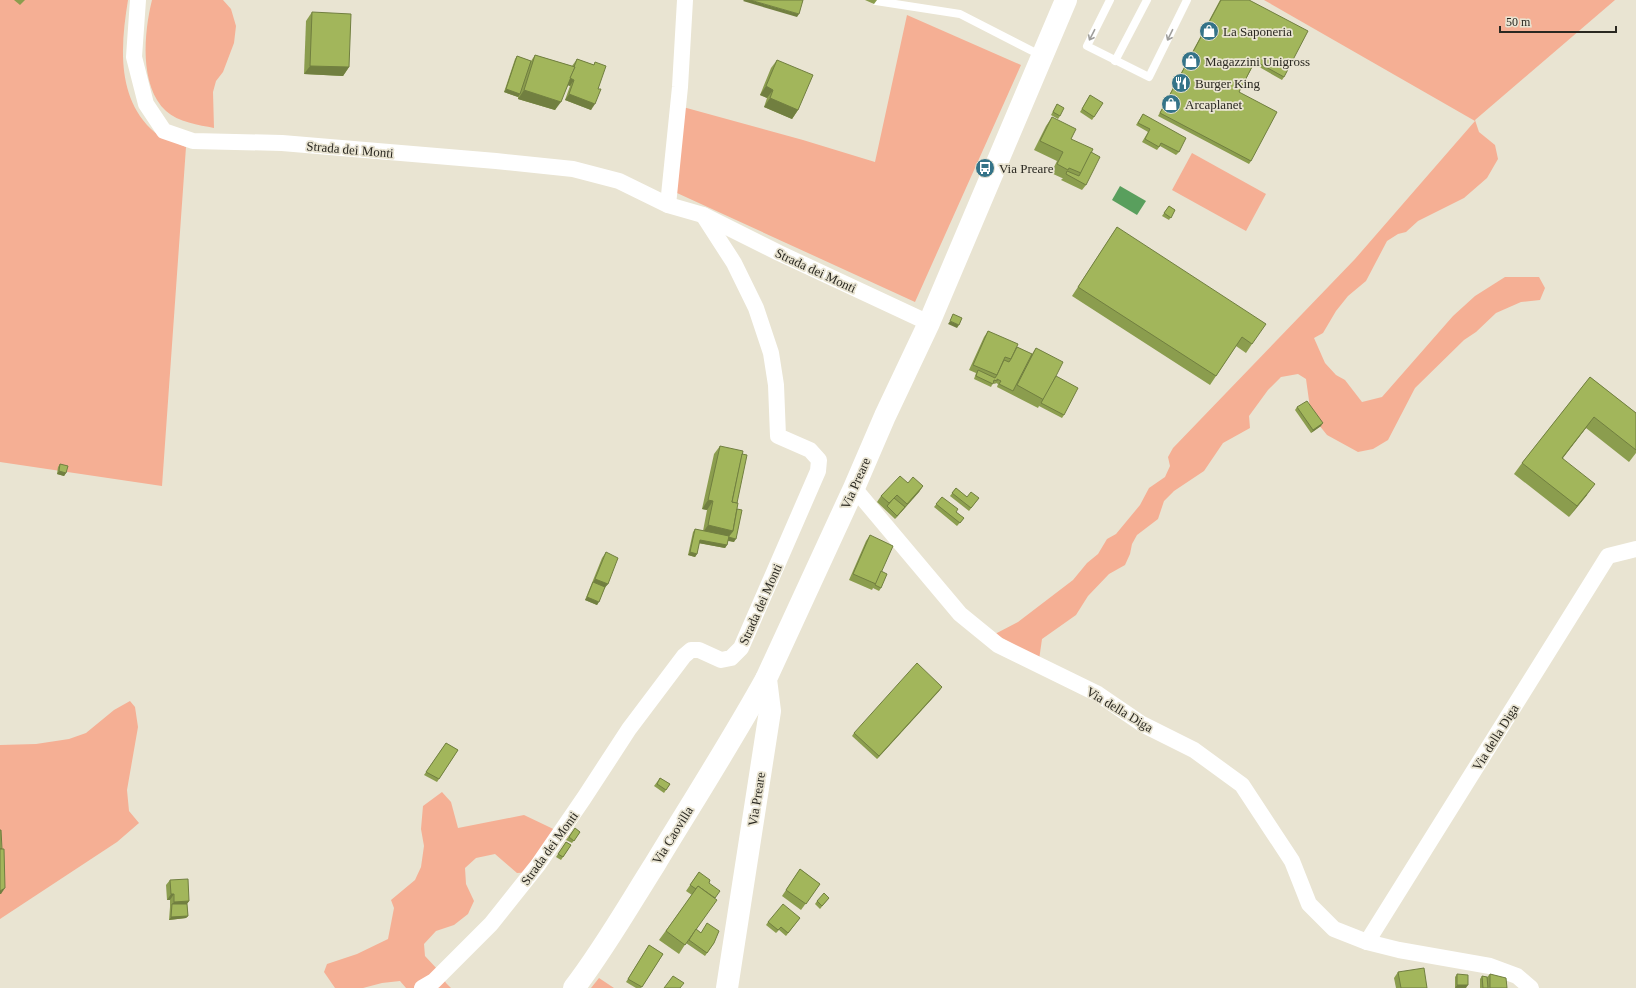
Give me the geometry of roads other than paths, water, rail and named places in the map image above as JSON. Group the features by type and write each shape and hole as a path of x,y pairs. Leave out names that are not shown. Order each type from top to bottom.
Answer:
{"main road":[{"name":"Via Preare","path":"726,988 770,711 766,679 854,488 876,435 929,323 1066,0"},
{"name":"Via Caovilla","path":"574,988 591,966 735,734 766,679"}],"street":[{"name":"Strada dei Monti","path":"138,0 134,57 146,104 164,131 193,141 282,143 573,169 619,181 668,205 703,215 929,323"},
{"path":"668,205 680,87 685,0"},
{"name":"Strada dei Monti","path":"422,988 434,981 491,924 538,865 629,729 684,656 691,650 699,650 721,660 731,658 741,648 818,471 819,460 810,450 778,436 776,385 771,353 756,308 734,263 703,215"},
{"name":"Via della Diga","path":"854,488 960,614 998,644 1098,694 1142,724 1194,750 1242,785 1292,861 1309,904 1334,929 1367,942 1399,950 1490,966 1517,976 1531,988"},
{"name":"Via della Diga","path":"1367,942 1580,598 1608,556 1636,549"}],"lane":[{"path":"1110,0 1087,46 1149,78 1187,0"},
{"path":"1115,61 1147,0"},
{"path":"876,1 960,14 1042,56"}],"place":[{"name":"La Saponeria","path":"1209,31"},
{"name":"Magazzini Unigross","path":"1191,61"},
{"name":"Burger King","path":"1181,83"},
{"name":"Arcaplanet","path":"1171,104"},
{"name":"Via Preare","path":"985,168"}]}
